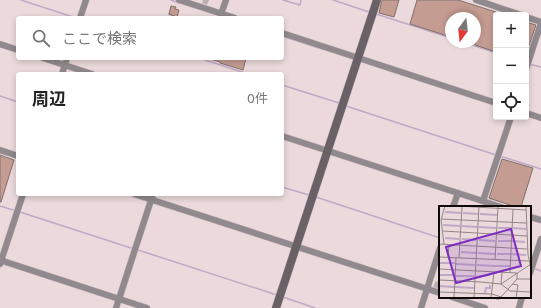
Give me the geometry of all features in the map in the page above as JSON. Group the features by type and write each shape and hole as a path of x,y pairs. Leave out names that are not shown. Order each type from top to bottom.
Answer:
{"street":[{"path":"81,16 86,0"},
{"path":"179,0 228,16"},
{"path":"222,14 226,0"},
{"path":"276,308 377,0"},
{"path":"476,0 512,12"},
{"path":"529,18 541,22 529,60"},
{"path":"284,34 493,102"},
{"path":"0,44 16,49"},
{"path":"49,60 86,72"},
{"path":"63,72 66,60"},
{"path":"529,114 541,118"},
{"path":"483,201 510,120"},
{"path":"284,137 498,206"},
{"path":"0,150 16,155"},
{"path":"453,206 458,193"},
{"path":"22,196 0,261 147,308"},
{"path":"116,308 152,197 439,293"},
{"path":"531,217 541,220"},
{"path":"531,270 541,239"},
{"path":"421,308 439,251"},
{"path":"455,298 485,308"},
{"path":"519,308 522,298"}],"building":[{"path":"382,0 399,0 394,17 379,13"},
{"path":"417,0 458,0 496,12 493,12 493,51 481,47 481,12 445,12 445,35 410,24"},
{"path":"171,6 176,7 175,9 179,10 177,16 169,14"},
{"path":"529,23 536,25 529,45"},
{"path":"213,60 246,60 243,70"},
{"path":"0,155 14,160 1,202 0,202"},
{"path":"502,159 533,168 521,206 513,206 489,198"}],"waterway":[{"path":"21,0 70,16"},
{"path":"171,0 179,3"},
{"path":"283,0 300,5 301,0"},
{"path":"333,0 369,12"},
{"path":"376,14 445,36"},
{"path":"284,37 322,49"},
{"path":"481,48 493,52"},
{"path":"205,60 242,72"},
{"path":"529,64 541,67"},
{"path":"284,86 339,103"},
{"path":"0,96 16,101"},
{"path":"346,106 496,155"},
{"path":"500,156 541,169"},
{"path":"284,188 309,195"},
{"path":"316,197 439,238"},
{"path":"0,206 13,210"},
{"path":"20,212 131,248"},
{"path":"138,250 277,295"},
{"path":"123,296 132,267"},
{"path":"533,268 541,271"},
{"path":"283,297 315,308"}]}
